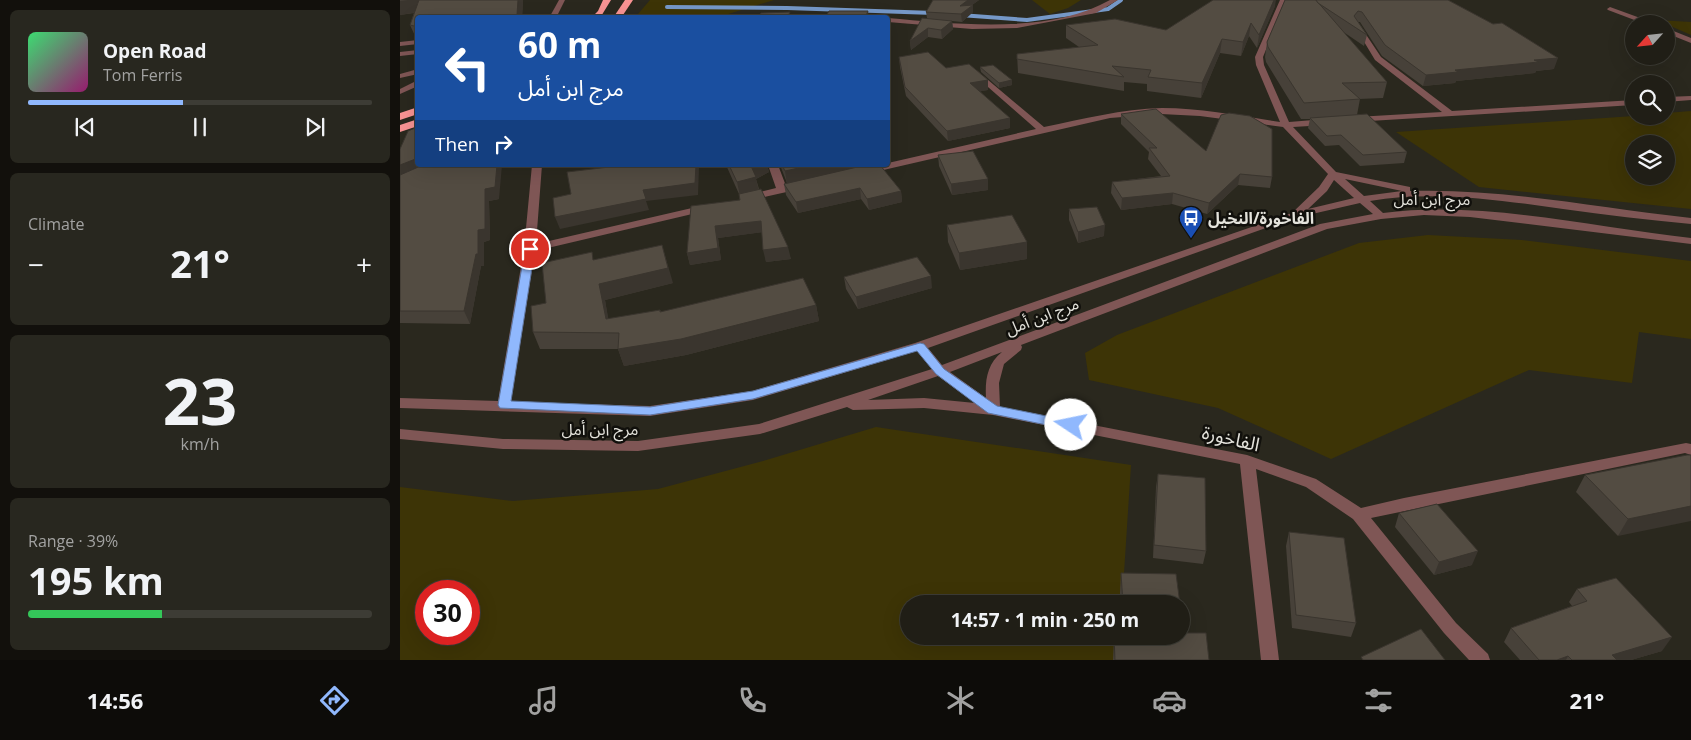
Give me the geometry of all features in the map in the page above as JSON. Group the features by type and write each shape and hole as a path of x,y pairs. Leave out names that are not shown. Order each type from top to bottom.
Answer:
{"highway":[{"path":"598,15 607,0"},
{"path":"621,15 628,3 635,0"},
{"path":"400,117 415,111"},
{"path":"400,130 415,123"}],"street":[{"path":"553,15 562,0"},
{"path":"890,20 972,26 1017,26 1094,12 1115,0"},
{"path":"1283,0 1259,56 1260,65 1286,125 1333,174 1381,216"},
{"path":"1610,9 1627,15"},
{"path":"890,26 901,20"},
{"path":"1357,25 1378,58 1450,114"},
{"path":"1675,34 1691,41"},
{"path":"400,44 415,42"},
{"path":"400,54 415,52"},
{"path":"971,68 1042,130"},
{"path":"400,76 415,72"},
{"path":"400,82 415,77"},
{"path":"400,92 415,84"},
{"path":"1675,99 1691,98"},
{"path":"1344,121 1625,103"},
{"path":"890,165 1110,115 1161,111 1200,113 1286,125 1334,122"},
{"path":"504,405 530,249 537,167"},
{"path":"774,167 782,190"},
{"path":"859,172 881,167"},
{"path":"1333,174 1395,188 1436,193"},
{"path":"1297,214 1323,189 1333,174"},
{"path":"734,201 811,183"},
{"name":"مرج ابن أمل","path":"400,403 650,411 753,395 920,346 1183,252 1297,214 1362,199 1436,193 1504,198 1691,221"},
{"path":"530,249 714,206"},
{"name":"مرج ابن أمل","path":"400,434 503,444 638,446 760,428 835,406 1024,341 1324,226 1381,216 1436,212 1491,216 1691,241"},
{"path":"835,406 924,403 993,410 992,383 998,362 1024,341"},
{"name":"الفاخورة","path":"920,346 940,371 993,410 1247,460 1310,483 1360,515 1450,628 1481,660"},
{"path":"1360,515 1404,504 1686,448 1691,450"},
{"path":"1247,460 1270,660"}],"shaded area":[{"path":"650,0 774,0 725,15 638,14"},
{"path":"1032,0 1081,0 1068,8 1050,14"},
{"path":"1675,21 1691,22 1691,35 1675,28"},
{"path":"1691,111 1691,209 1479,187 1396,132 1625,117 1625,125 1675,125 1675,112"},
{"path":"1428,235 1522,240 1691,261 1691,339 1639,332 1632,383 1529,370 1331,459 1218,408 1089,380 1085,353 1117,335 1359,243"},
{"path":"876,427 1131,465 1123,595 900,595 900,645 1120,645 1119,660 400,660 400,487 513,501 658,489 763,461"}],"building":[{"path":"419,0 518,0 517,15 415,15 415,26 410,25"},
{"path":"933,0 968,0 960,6 973,5 961,14 926,12"},
{"path":"1213,0 1274,0 1259,35 1251,23 1243,42 1222,39 1202,83 1148,77 1151,70 1112,66 1124,77 1017,59 1017,54 1098,45 1066,25 1115,19 1166,30"},
{"path":"1285,0 1316,0 1387,82 1342,83 1360,99 1304,103 1268,47 1267,42"},
{"path":"1316,0 1448,0 1493,24 1502,23 1558,58 1534,60 1539,62 1455,70 1458,72 1426,75 1385,45 1362,12 1358,11 1354,16 1367,35"},
{"path":"829,11 868,11 866,15 827,15"},
{"path":"790,12 788,15 760,15 761,13"},
{"path":"922,18 952,21 941,30 928,28 910,41"},
{"path":"928,52 946,68 969,64 988,80 970,83 1010,118 947,131 905,87 899,57"},
{"path":"993,65 1012,80 999,83 980,67"},
{"path":"1156,109 1206,151 1221,115 1229,113 1250,116 1272,129 1272,177 1240,174 1209,203 1173,193 1122,198 1112,182 1170,176 1149,148 1157,148 1121,114"},
{"path":"1367,114 1407,152 1363,155 1341,135 1327,136 1310,118"},
{"path":"415,128 415,159 400,165 400,149 408,131"},
{"path":"973,151 988,179 951,184 938,155"},
{"path":"418,167 497,167 495,187 485,189 485,229 478,230 478,254 476,254 464,311 400,311 400,175"},
{"path":"609,167 696,167 695,183 643,190 646,199 555,217 553,198 571,194 567,172"},
{"path":"730,167 751,167 756,177 737,182"},
{"path":"783,167 803,167 785,171"},
{"path":"857,167 882,167 901,191 867,199 860,188 796,202 784,184"},
{"path":"761,189 788,247 763,250 761,221 715,226 718,248 687,253 691,206 740,200 739,194"},
{"path":"1097,207 1105,225 1078,232 1069,209"},
{"path":"1012,215 1027,242 959,253 947,225"},
{"path":"662,245 668,268 599,284 606,319 660,310 660,312 803,278 816,305 681,339 618,349 619,333 533,332 531,306 546,303 542,263 592,252 593,260"},
{"path":"917,257 931,276 856,297 844,277"},
{"path":"1691,455 1691,506 1628,519 1585,475"},
{"path":"1158,474 1205,478 1206,551 1154,545"},
{"path":"1437,504 1478,551 1439,562 1399,513"},
{"path":"1289,532 1344,538 1356,623 1296,615"},
{"path":"1121,573 1176,574 1179,595 1122,595"},
{"path":"1616,578 1672,637 1612,655 1617,660 1572,660 1568,656 1557,660 1539,660 1511,628 1587,601 1577,589"},
{"path":"1421,629 1445,660 1363,660 1361,657"},
{"path":"1190,633 1206,633 1209,660 1115,660 1114,645 1190,645"}],"waterway":[{"path":"960,15 1027,20 1108,9 1121,0"},
{"path":"667,7 787,8 934,13"}],"place":[{"name":"الفاخورة/النخيل","path":"1191,239"}],"route":[{"path":"530,249 504,405 650,411 753,395 920,346 940,371 993,410 1071,425"}]}
